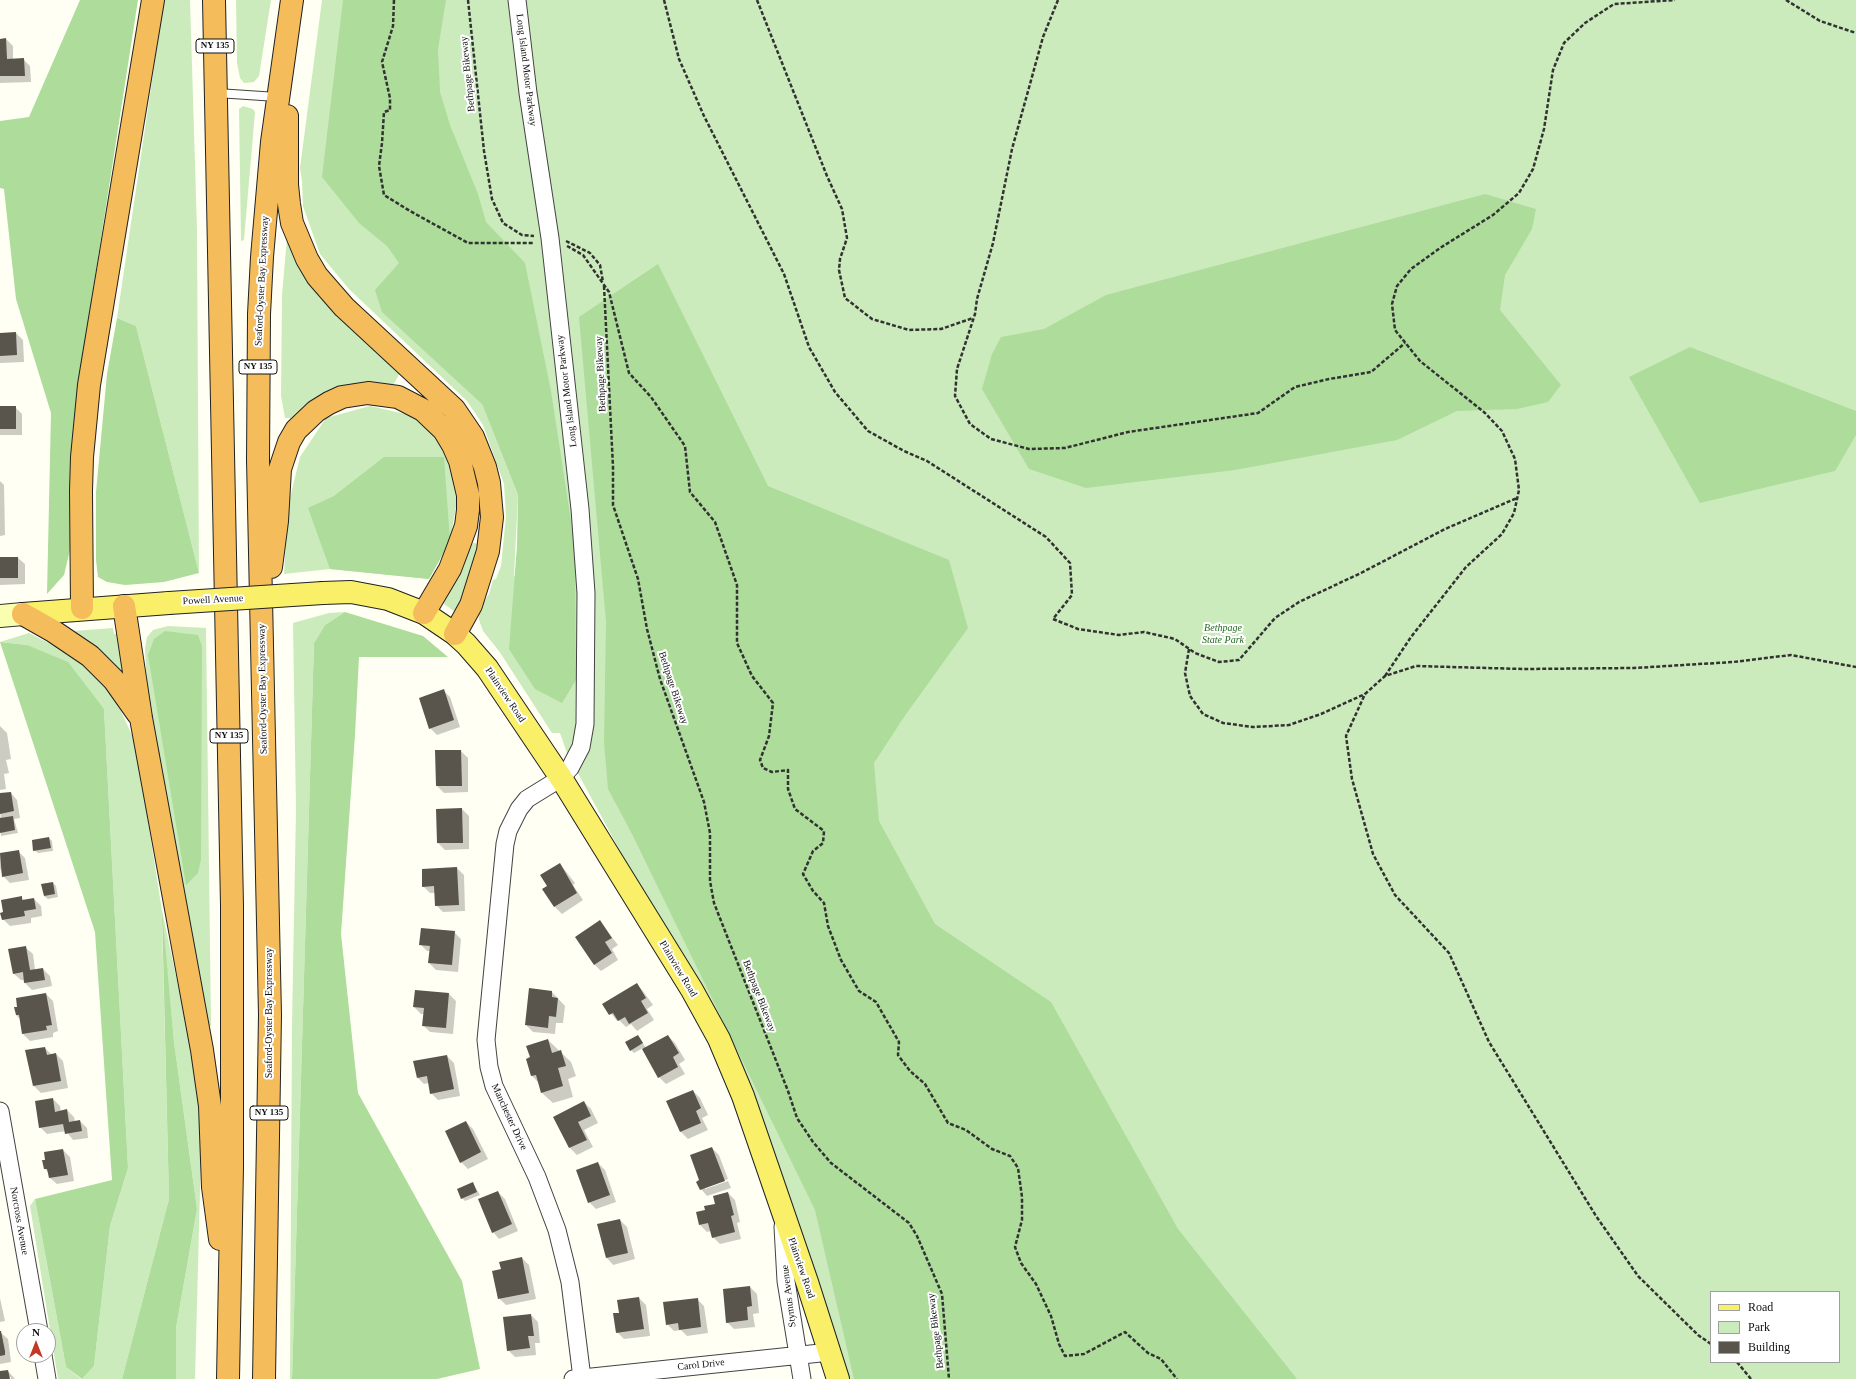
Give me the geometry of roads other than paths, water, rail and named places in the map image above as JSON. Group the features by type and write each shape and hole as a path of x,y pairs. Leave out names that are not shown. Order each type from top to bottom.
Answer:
{"highway":[{"path":"82,608 82,457 89,385 153,0"},
{"name":"NY 135","path":"214,0 232,905 233,1112 228,1379"},
{"name":"Seaford-Oyster Bay Expressway","path":"264,1379 270,1015 258,452 259,314 266,200 278,97 292,0"},
{"path":"288,25 287,185 292,223 299,241 317,276 333,296 454,409 473,437 485,466 491,500 492,517 489,546 471,605 455,634"},
{"path":"262,638 277,521 278,482 284,454 296,430 316,411 329,403 354,394 375,394 398,397 423,410 444,430 454,445 460,461 468,495 466,526 450,569 424,613"},
{"path":"124,606 141,718 202,1050 210,1106 213,1187 229,1316"},
{"path":"23,614 53,630 90,656 114,680 141,718"}],"main road":[{"name":"Powell Avenue","path":"0,616 82,608 351,592 370,594 388,599 424,613"},
{"name":"Plainview Road","path":"424,613 455,634 487,668 561,778 692,990 719,1039 743,1096 838,1379"}],"street":[{"name":"Long Island Motor Parkway","path":"517,0 528,93 550,240 580,509 586,593 585,724 581,747 577,757 561,778"},
{"name":"Manchester Drive","path":"561,778 527,799 508,831 486,1040 489,1067 494,1086 537,1177 557,1230 570,1282 578,1378"},
{"name":"Norcross Avenue","path":"0,1111 37,1323"},
{"name":"Stymus Avenue","path":"782,1213 786,1281 802,1379"},
{"name":"Carol Drive","path":"578,1378 830,1352"},
{"path":"44,1363 47,1379"}],"lane":[{"path":"216,93 278,97"}],"park label":[{"name":"Bethpage State Park","path":"1223,634"}]}
